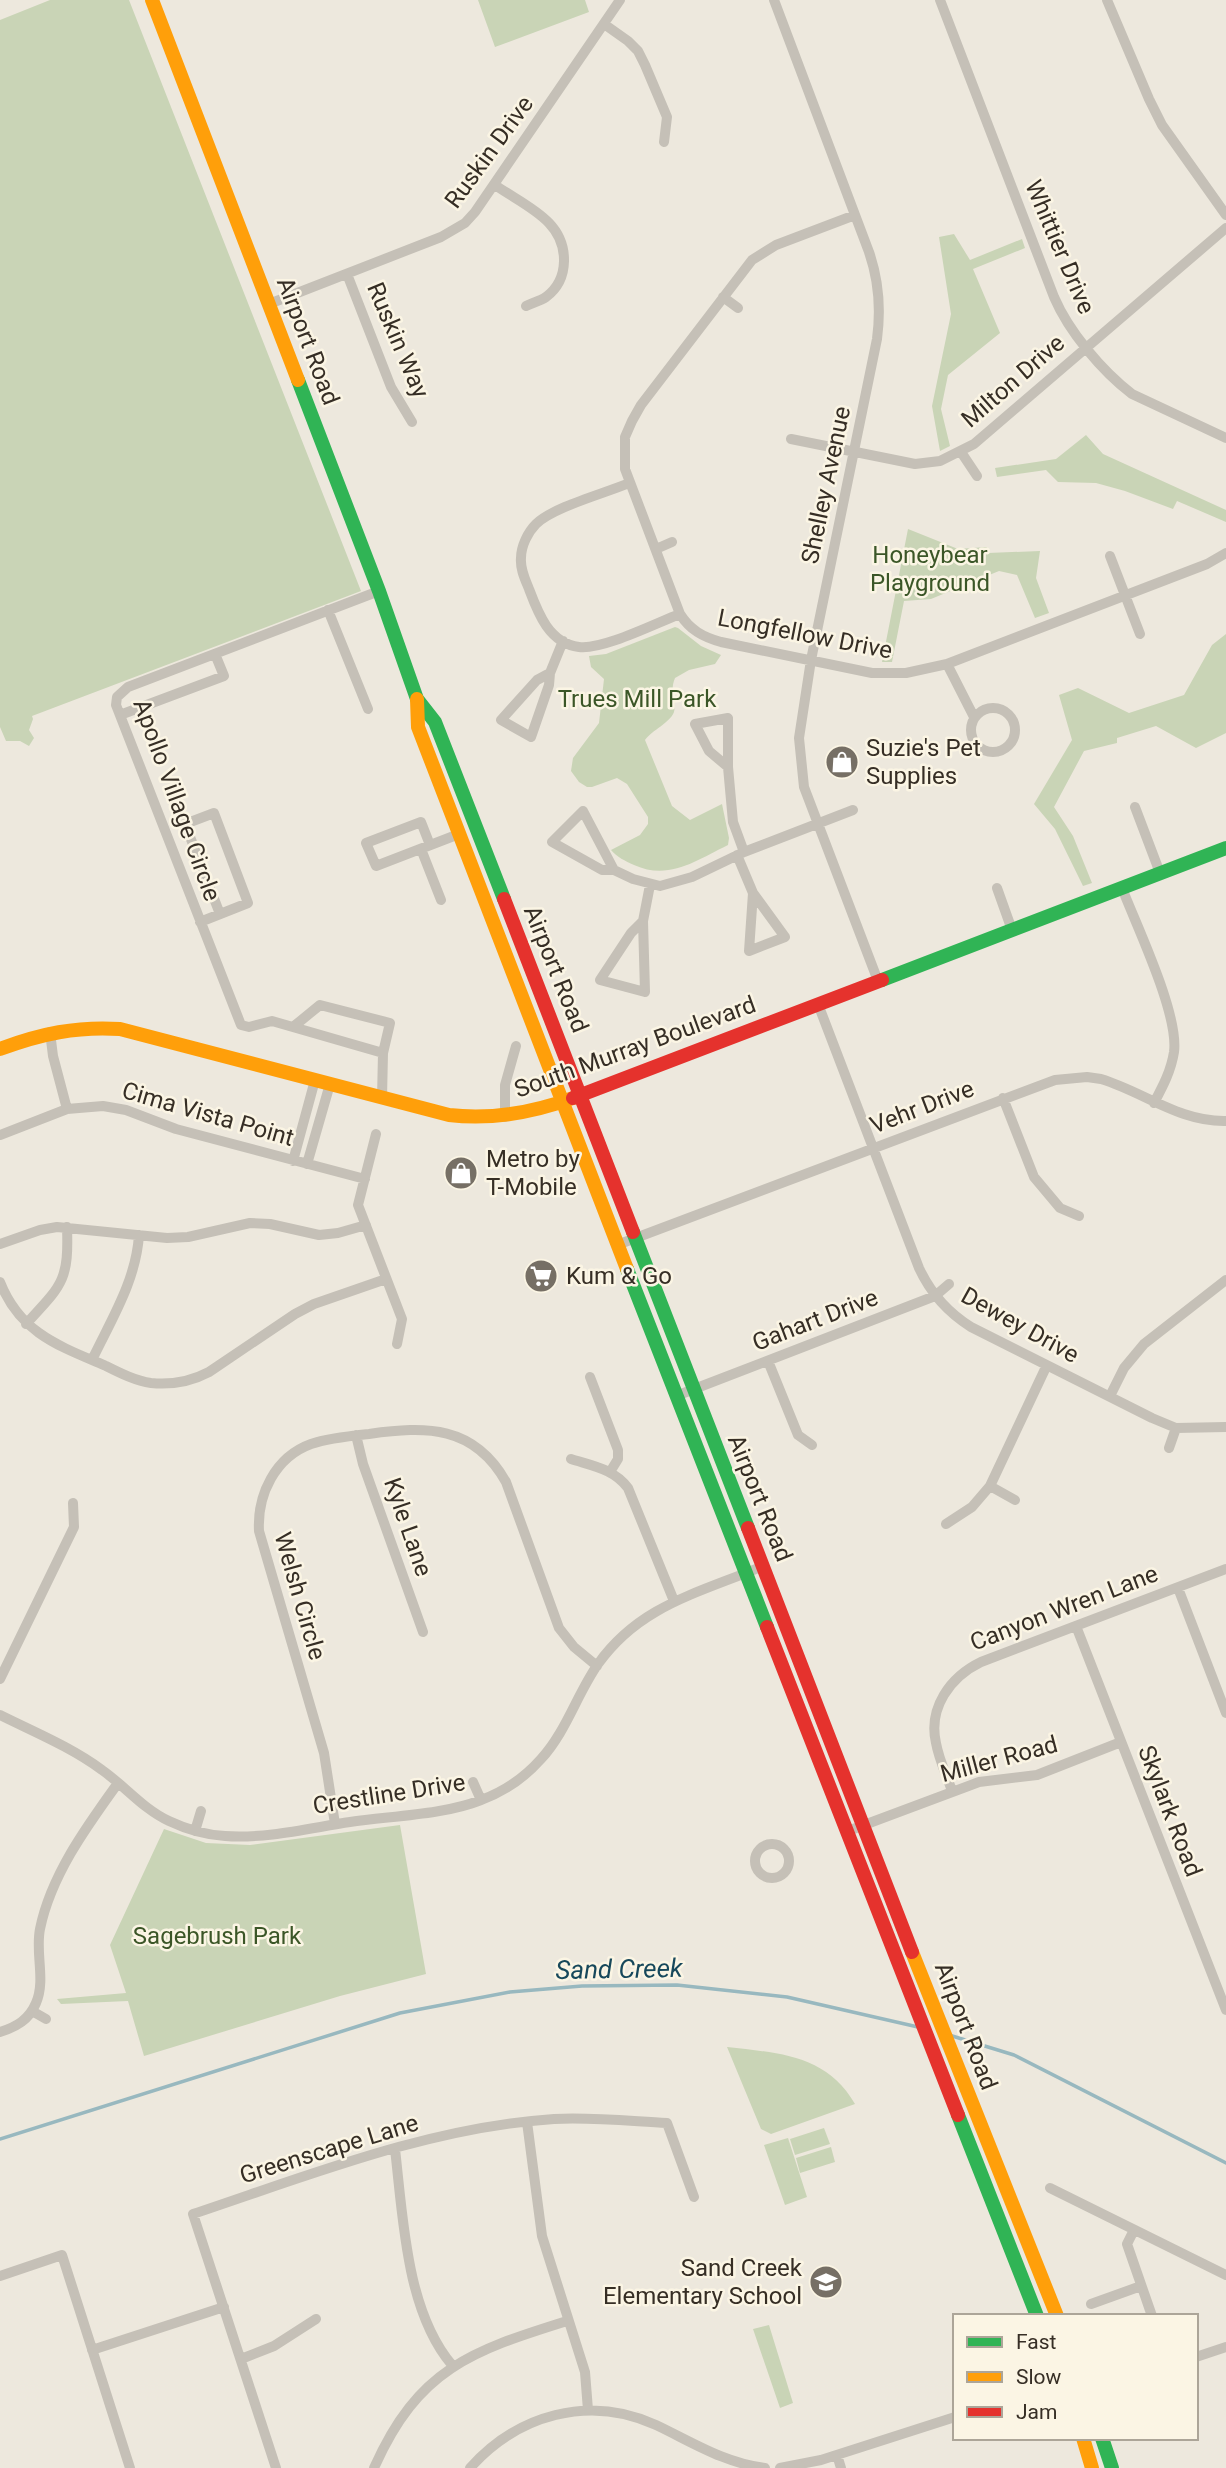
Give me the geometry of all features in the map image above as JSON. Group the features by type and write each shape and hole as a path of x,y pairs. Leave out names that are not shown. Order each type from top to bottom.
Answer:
{"main road":[{"name":"Airport Road","path":"152,0 379,591 417,699 418,727 561,1102 1036,2314"},
{"name":"Airport Road","path":"417,699 435,722 923,1976 962,2083 1056,2314"},
{"name":"South Murray Boulevard","path":"0,1049 50,1032 87,1026 120,1029 449,1115 479,1119 505,1117 561,1102 1226,849"},
{"path":"1084,2440 1092,2468"},
{"path":"1103,2440 1112,2468"}],"street":[{"name":"Ruskin Drive","path":"269,304 455,231 475,212 495,185 620,0"},
{"name":"Shelley Avenue","path":"774,0 874,265 879,301 879,321 811,660 800,722 799,747 804,787 878,981"},
{"name":"Whittier Drive","path":"940,0 1061,313 1085,346 1121,386 1132,394 1226,438"},
{"path":"1107,0 1162,125 1226,215"},
{"path":"604,24 638,51 667,117 664,142"},
{"path":"495,185 548,222 558,234 563,247 565,264 555,288 545,297 526,306"},
{"name":"Longfellow Drive","path":"855,215 762,252 742,270 641,405 625,438 624,454 629,483 680,614 688,626 711,639 880,673 906,673 947,664 1207,564 1226,553"},
{"name":"Milton Drive","path":"791,439 915,464 940,461 961,452 1226,228"},
{"name":"Ruskin Way","path":"347,274 391,387 412,422"},
{"path":"723,297 738,309"},
{"path":"961,452 977,476"},
{"path":"629,483 543,518 534,526 523,547 522,570 540,615 554,635 575,646 598,645 680,614"},
{"path":"656,548 672,542"},
{"path":"1110,556 1140,634"},
{"name":"Apollo Village Circle","path":"293,1027 272,1021 249,1027 241,1025 116,705 117,697 123,690 379,591"},
{"path":"328,610 368,709"},
{"path":"550,673 537,680 500,720 531,737 549,685 550,673 563,641"},
{"path":"120,715 224,676 215,654"},
{"path":"947,664 974,717"},
{"path":"992,707 1007,712 1015,725 1013,740 1002,751 981,749 972,738 971,724 974,717 992,707"},
{"path":"728,767 709,751 695,724 728,718 728,767 733,822 741,854 753,894 785,937 748,951 753,894"},
{"path":"1135,807 1160,873"},
{"path":"614,870 583,811 552,842 602,870 614,870 650,885 660,886 681,882 741,854 853,810"},
{"path":"200,922 248,903 214,813 186,824 220,914"},
{"path":"441,900 425,847 421,822 366,843 376,866 425,847 459,834"},
{"path":"643,921 631,933 600,981 645,992 643,921 650,885"},
{"path":"997,888 1012,930"},
{"path":"1122,888 1173,1025 1174,1052 1154,1103"},
{"name":"Dewey Drive","path":"818,1004 919,1268 935,1296 956,1318 1046,1367 1176,1428 1226,1427"},
{"path":"293,1027 320,1005 390,1023 383,1053 382,1098"},
{"path":"293,1027 383,1053"},
{"path":"50,1032 67,1109"},
{"path":"505,1117 505,1085 516,1046"},
{"name":"Vehr Drive","path":"617,1245 1055,1080 1087,1077 1114,1083 1154,1103 1195,1118 1226,1121"},
{"path":"293,1161 314,1080"},
{"path":"307,1164 330,1084"},
{"path":"1003,1098 1034,1177 1060,1208 1080,1216"},
{"name":"Cima Vista Point","path":"0,1135 67,1109 103,1106 126,1110 176,1129 365,1180"},
{"path":"303,1124 317,1128"},
{"path":"376,1133 358,1205 401,1319 397,1344"},
{"path":"0,1244 40,1230 67,1227 167,1238 188,1237 250,1223 270,1224 301,1233 329,1235 366,1224"},
{"path":"26,1324 49,1300 62,1280 68,1258 67,1227"},
{"path":"92,1360 131,1279 138,1254 139,1235"},
{"path":"0,1282 10,1304 26,1324 46,1338 134,1378 151,1383 169,1383 195,1378 216,1368 314,1304 386,1279"},
{"path":"1110,1396 1124,1368 1144,1344 1226,1280"},
{"name":"Gahart Drive","path":"676,1396 935,1296 949,1284"},
{"path":"768,1361 798,1435 812,1445"},
{"path":"946,1524 972,1507 990,1486 1046,1367"},
{"path":"590,1377 618,1450 618,1459 610,1472"},
{"path":"1169,1448 1176,1428"},
{"name":"Welsh Circle","path":"335,1824 324,1754 262,1542 258,1518 260,1504 279,1465 310,1444 409,1429 435,1430 461,1439 492,1462 506,1482 559,1628 574,1647 597,1666"},
{"name":"Kyle Lane","path":"356,1435 363,1464 423,1632"},
{"path":"571,1459 610,1472 628,1489 674,1601"},
{"path":"990,1486 1015,1500"},
{"path":"0,1679 74,1527 73,1503"},
{"name":"Crestline Drive","path":"0,1715 89,1761 156,1814 195,1831 239,1837 454,1808 481,1800 515,1782 541,1760 559,1734 597,1666 623,1634 636,1623 674,1601 763,1566"},
{"name":"Canyon Wren Lane","path":"952,1791 936,1744 935,1700 968,1668 1226,1569"},
{"path":"1178,1588 1226,1713"},
{"name":"Skylark Road","path":"1076,1626 1226,2010"},
{"name":"Miller Road","path":"848,1831 952,1791 992,1779 1037,1775 1121,1742"},
{"path":"473,1782 481,1800"},
{"path":"0,2032 21,2023 32,2011 39,1989 38,1944 47,1905 80,1836 118,1783"},
{"path":"195,1831 201,1811"},
{"path":"32,2011 46,2019"},
{"name":"Greenscape Lane","path":"276,2468 193,2214 395,2149 470,2131 527,2122 581,2119 667,2123 695,2197"},
{"path":"527,2122 542,2236 585,2372 588,2410"},
{"path":"395,2149 406,2240 415,2283 436,2343 452,2365"},
{"path":"1050,2188 1226,2276"},
{"path":"1134,2230 1127,2245 1151,2314"},
{"path":"0,2276 62,2255 130,2468"},
{"path":"1091,2304 1141,2286"},
{"path":"92,2350 224,2307"},
{"path":"241,2359 274,2346 316,2319"},
{"path":"374,2468 400,2419 413,2402 452,2365 493,2345 567,2321"},
{"path":"1198,2356 1226,2347"},
{"path":"470,2468 493,2445 530,2422 555,2414 588,2410 644,2420 722,2463 765,2468"},
{"path":"780,2468 808,2464 953,2418"},
{"path":"837,2455 841,2468"}],"green space":[{"path":"50,0 129,0 361,591 32,716 29,730 34,738 29,746 20,741 6,741 0,727 0,20"},
{"path":"478,0 585,0 589,12 495,47"},
{"path":"954,234 970,260 1022,239 1025,248 973,269 1000,333 948,375 941,409 950,446 940,451 932,406 951,314 939,237"},
{"path":"1086,435 1103,454 1226,510 1226,522 1177,501 1173,509 1096,483 1058,482 1046,470 997,477 995,468 1056,459"},
{"name":"Honeybear Playground","path":"908,529 958,549 987,547 988,553 1040,551 1036,578 1049,613 1035,618 1017,575 999,571 931,599 904,601 892,662 882,662"},
{"name":"Trues Mill Park","path":"675,627 701,646 721,655 715,664 689,670 675,678 674,712 669,720 645,740 672,806 690,820 722,804 729,838 728,845 694,862 659,871 634,865 611,850 640,835 648,824 648,817 627,784 617,778 587,787 579,782 571,771 573,758 599,723 604,679 591,667 589,656 606,654"},
{"path":"1226,634 1226,733 1196,748 1156,726 1117,738 1117,743 1084,751 1054,807 1073,836 1092,883 1083,886 1055,829 1034,804 1072,740 1059,695 1078,688 1129,713 1184,695 1212,645"},
{"name":"Sagebrush Park","path":"400,1825 426,1974 340,1996 144,2056 128,2001 61,2004 57,1999 126,1993 110,1945 164,1829 206,1843 250,1845"},
{"path":"727,2047 783,2055 816,2066 844,2088 855,2104 771,2134 761,2129"},
{"path":"824,2128 830,2144 795,2155 790,2139"},
{"path":"788,2138 807,2197 785,2205 764,2145"},
{"path":"831,2147 835,2162 800,2173 796,2158"},
{"path":"769,2325 793,2403 780,2408 753,2329"}],"waterway":[{"name":"Sand Creek","path":"0,2139 400,2013 510,1992 582,1986 677,1985 787,1997 918,2027"},
{"name":"Sand Creek","path":"949,2035 1014,2055 1226,2163"}],"traffic: fast":[{"path":"298,380 379,591 417,699 435,722 504,899"},
{"path":"882,980 1226,848"},
{"path":"633,1232 748,1528"},
{"path":"627,1269 767,1627"},
{"path":"958,2115 1036,2314"},
{"path":"1103,2440 1112,2468"}],"traffic: slow":[{"path":"152,0 298,380"},
{"path":"417,699 418,727 627,1269"},
{"path":"0,1049 59,1032 120,1029 449,1115 481,1117 512,1114 573,1098"},
{"path":"912,1952 1056,2314"},
{"path":"1084,2440 1092,2468"}],"traffic: jam":[{"path":"504,899 633,1232"},
{"path":"573,1098 882,980"},
{"path":"748,1528 912,1952"},
{"path":"767,1627 958,2115"}],"place":[{"name":"Suzie's Pet Supplies","path":"842,762"},
{"name":"Metro by T-Mobile","path":"461,1173"},
{"name":"Kum & Go","path":"541,1276"},
{"name":"Sand Creek Elementary School","path":"826,2282"}]}
